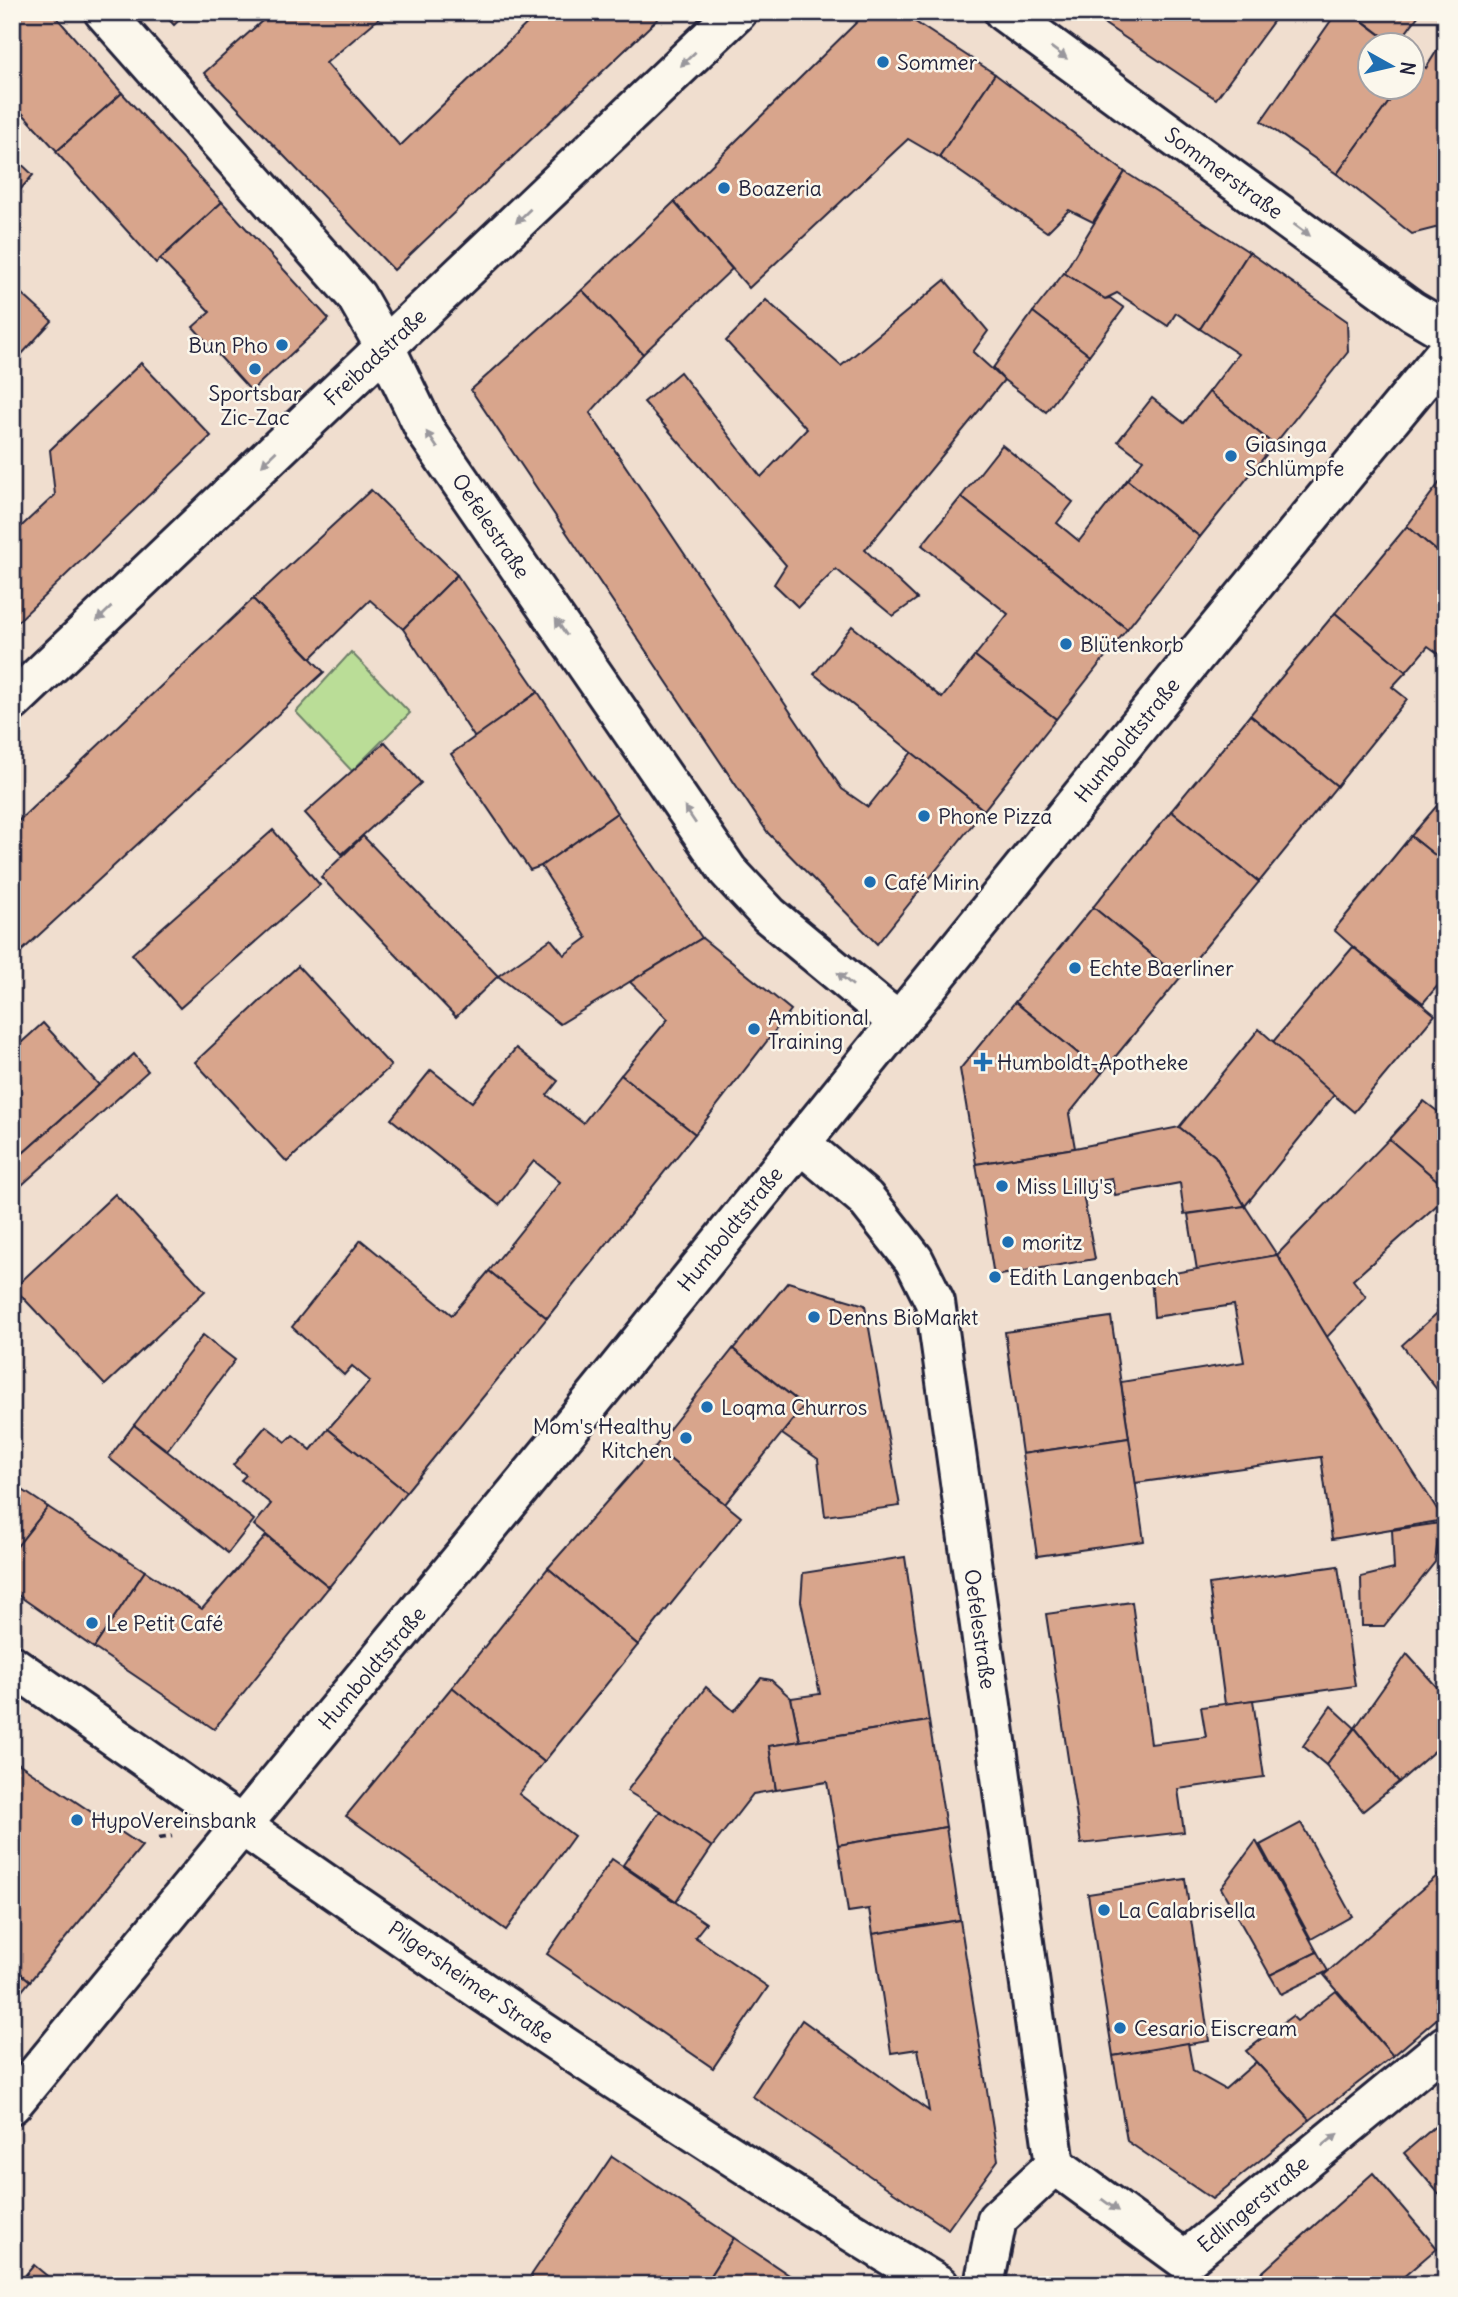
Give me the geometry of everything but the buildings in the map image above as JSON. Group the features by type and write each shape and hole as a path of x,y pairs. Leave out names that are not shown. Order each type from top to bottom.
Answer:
{"street":[{"name":"Oefelestraße","path":"104,12 356,296 425,430 728,871 769,915 898,1022"},
{"name":"Freibadstraße","path":"12,702 737,12"},
{"name":"Sommerstraße","path":"1004,12 1412,311 1446,331"},
{"name":"Humboldtstraße","path":"12,2104 591,1402 1211,636 1446,352"},
{"name":"Oefelestraße","path":"800,1143 865,1198 914,1260 934,1302 1055,2165"},
{"name":"Pilgersheimer Straße","path":"12,1665 621,2085 799,2201 939,2285"},
{"name":"Edlingerstraße","path":"1055,2165 1185,2260 1446,2045"},
{"path":"984,2285 997,2219 1055,2165"}],"path":[{"path":"1446,1479 1443,1482 1446,1485"}],"green space":[{"path":"351,652 410,713 352,771 296,712"}],"place":[{"name":"Sommer","path":"883,62"},
{"name":"Boazeria","path":"724,188"},
{"name":"Bun Pho","path":"282,345"},
{"name":"Sportsbar Zic-Zac","path":"255,369"},
{"name":"Giasinga Schlümpfe","path":"1231,456"},
{"name":"Blütenkorb","path":"1066,644"},
{"name":"Phone Pizza","path":"924,816"},
{"name":"Café Mirin","path":"870,882"},
{"name":"Echte Baerliner","path":"1075,968"},
{"name":"Ambitional Training","path":"754,1029"},
{"name":"Humboldt-Apotheke","path":"983,1062"},
{"name":"Miss Lilly's","path":"1002,1186"},
{"name":"moritz","path":"1008,1242"},
{"name":"Edith Langenbach","path":"995,1277"},
{"name":"Denns BioMarkt","path":"814,1317"},
{"name":"Loqma Churros","path":"707,1407"},
{"name":"Mom's Healthy Kitchen","path":"686,1438"},
{"name":"Le Petit Café","path":"92,1623"},
{"name":"HypoVereinsbank","path":"77,1820"},
{"name":"La Calabrisella","path":"1104,1910"},
{"name":"Cesario Eiscream","path":"1120,2028"}]}
